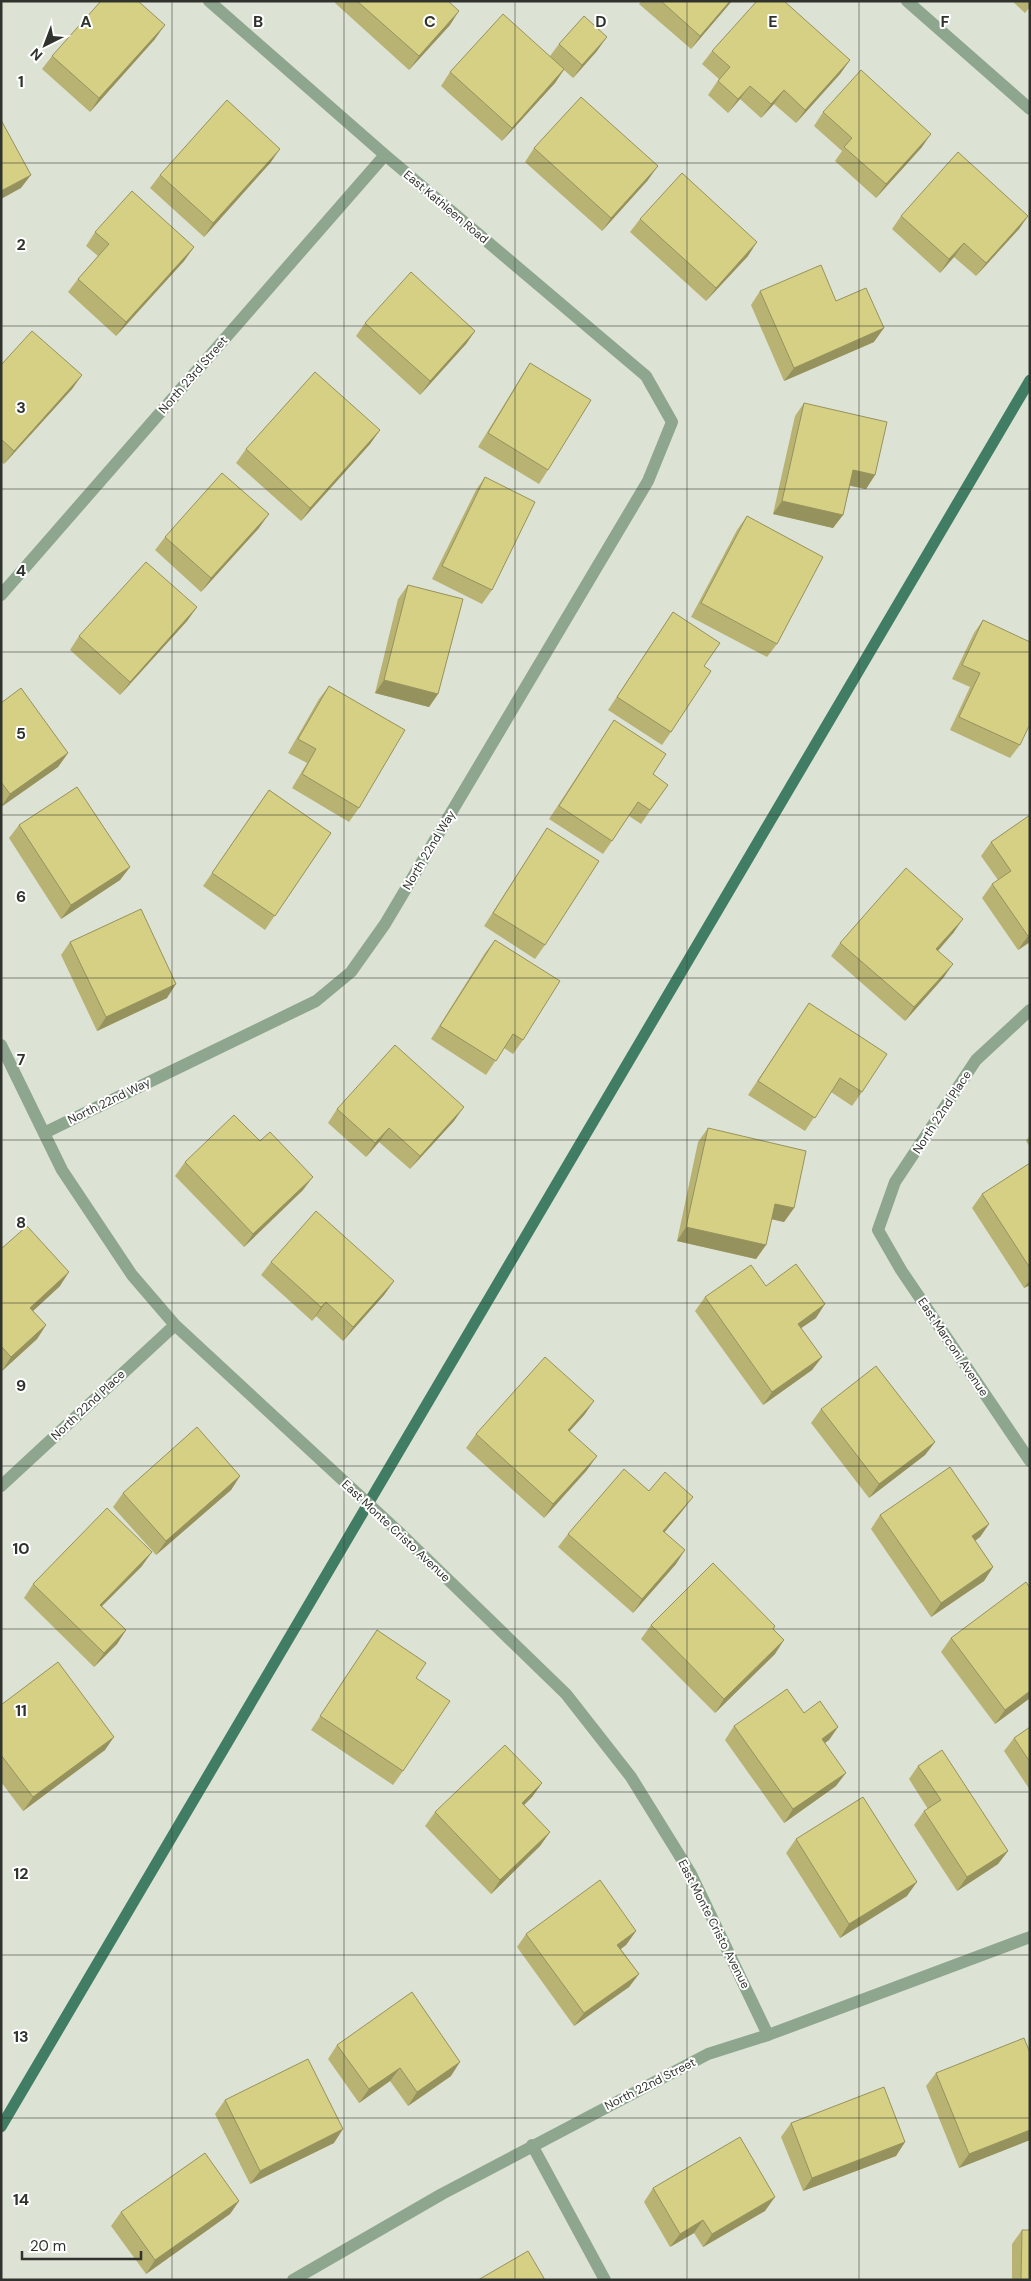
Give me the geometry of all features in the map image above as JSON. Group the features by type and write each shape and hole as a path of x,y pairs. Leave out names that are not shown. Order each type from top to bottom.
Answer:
{"street":[{"name":"East Kathleen Road","path":"209,1 385,155 646,376 672,422"},
{"path":"907,1 1030,109"},
{"name":"North 23rd Street","path":"1,595 385,155"},
{"name":"North 22nd Way","path":"44,1133 316,1001 351,972 385,924 648,481 672,422"},
{"name":"North 22nd Place","path":"878,1230 895,1182 976,1060 1030,1010"},
{"name":"East Monte Cristo Avenue","path":"1,1045 62,1170 132,1275 174,1325 400,1534 566,1694 631,1777 691,1874 768,2035"},
{"name":"East Marconi Avenue","path":"878,1230 901,1270 1030,1461"},
{"name":"North 22nd Place","path":"1,1486 174,1325"},
{"name":"North 22nd Street","path":"294,2280 532,2144 708,2054 768,2035 1030,1937"},
{"path":"532,2144 604,2280"}],"building":[{"path":"101,1 138,1 165,25 99,98 52,56"},
{"path":"357,1 448,1 459,11 419,56"},
{"path":"661,1 730,1 700,36"},
{"path":"757,1 784,1 850,60 805,110 784,90 771,104 750,86 738,99 718,81 730,67 712,51"},
{"path":"503,14 564,69 512,128 450,72"},
{"path":"584,16 607,37 582,65 559,44"},
{"path":"861,70 931,134 886,184 844,147 852,138 823,112"},
{"path":"581,97 658,166 611,218 534,148"},
{"path":"227,100 280,149 213,223 160,175"},
{"path":"1,120 31,175 1,191"},
{"path":"958,152 1028,216 986,263 964,243 949,259 901,216"},
{"path":"682,173 757,242 716,288 640,219"},
{"path":"132,191 194,247 126,322 78,279 109,244 95,232"},
{"path":"821,265 836,301 866,288 884,328 794,368 760,291"},
{"path":"411,272 475,331 430,381 365,323"},
{"path":"32,331 82,375 14,451 1,439 1,365"},
{"path":"530,363 591,400 548,470 488,433"},
{"path":"315,372 380,430 310,508 246,449"},
{"path":"804,403 887,422 875,475 853,470 843,515 782,501"},
{"path":"222,473 269,514 211,578 165,537"},
{"path":"485,477 535,502 492,590 442,566"},
{"path":"747,516 823,557 777,644 701,603"},
{"path":"146,562 197,607 130,682 79,636"},
{"path":"408,585 463,599 438,694 384,680"},
{"path":"673,612 720,643 704,666 711,671 671,732 617,697"},
{"path":"983,620 1030,642 1030,724 1020,745 959,717 980,673 962,665"},
{"path":"329,686 405,730 359,808 302,774 316,749 298,739"},
{"path":"21,688 68,753 10,794 1,782 1,703"},
{"path":"614,720 666,754 653,774 668,785 650,810 638,802 612,841 559,806"},
{"path":"77,787 130,867 71,905 19,825"},
{"path":"269,790 331,833 275,916 212,873"},
{"path":"1030,815 1030,935 1028,936 992,884 1011,871 991,842"},
{"path":"547,828 599,861 545,945 493,913"},
{"path":"906,868 963,919 936,949 953,964 914,1007 840,943"},
{"path":"141,909 176,984 106,1017 70,942"},
{"path":"495,940 560,981 523,1040 513,1034 496,1061 440,1026"},
{"path":"809,1003 887,1054 862,1092 840,1078 815,1118 758,1081"},
{"path":"395,1045 464,1107 420,1156 389,1128 375,1143 337,1109"},
{"path":"234,1115 260,1141 270,1132 313,1177 253,1234 185,1162"},
{"path":"708,1128 806,1151 794,1208 775,1204 766,1245 686,1227"},
{"path":"1030,1163 1030,1268 982,1194"},
{"path":"316,1211 394,1281 353,1327 326,1302 321,1307 271,1262"},
{"path":"27,1226 69,1272 30,1308 46,1325 11,1357 1,1346 1,1249"},
{"path":"796,1264 825,1304 798,1324 822,1357 772,1392 705,1297 751,1265 766,1286"},
{"path":"545,1357 594,1401 568,1430 597,1456 553,1504 476,1434"},
{"path":"876,1366 935,1442 879,1484 821,1409"},
{"path":"197,1427 240,1476 166,1541 123,1493"},
{"path":"950,1467 989,1524 972,1536 993,1567 941,1603 880,1515"},
{"path":"624,1469 649,1491 665,1472 693,1497 663,1531 685,1550 642,1599 568,1534"},
{"path":"107,1508 152,1552 100,1605 126,1630 104,1653 33,1584"},
{"path":"713,1563 775,1626 773,1629 784,1640 724,1699 651,1625"},
{"path":"1026,1582 1030,1588 1030,1691 1005,1710 951,1638"},
{"path":"377,1630 426,1663 416,1678 450,1701 403,1771 320,1716"},
{"path":"58,1662 114,1737 33,1797 1,1755 1,1705"},
{"path":"787,1689 804,1713 820,1701 838,1727 822,1739 846,1773 793,1809 734,1726"},
{"path":"1030,1727 1030,1762 1014,1738"},
{"path":"505,1745 542,1783 522,1803 550,1832 500,1880 435,1812"},
{"path":"942,1750 1008,1851 967,1877 924,1811 941,1800 918,1766"},
{"path":"863,1797 917,1882 849,1924 796,1839"},
{"path":"600,1880 636,1931 617,1945 639,1974 584,2013 526,1934"},
{"path":"412,1992 460,2062 417,2092 400,2068 369,2089 337,2045"},
{"path":"1024,2038 1030,2053 1030,2130 969,2154 936,2073"},
{"path":"308,2059 343,2129 260,2171 225,2100"},
{"path":"884,2087 905,2142 812,2178 791,2123"},
{"path":"740,2137 775,2197 712,2234 703,2220 680,2234 653,2188"},
{"path":"205,2153 239,2201 155,2260 121,2212"},
{"path":"1022,2230 1030,2230 1030,2280 1021,2280"},
{"path":"528,2251 545,2280 478,2280"}],"waterway":[{"path":"1,2127 1030,380"}]}
